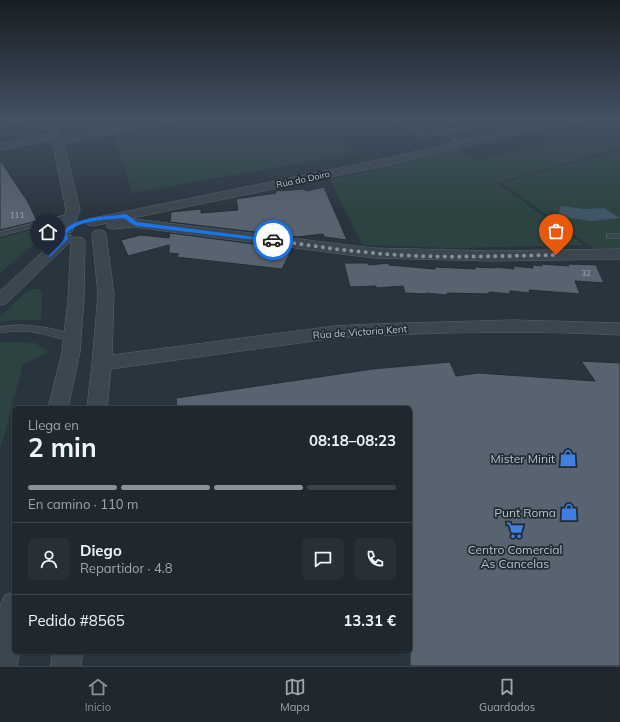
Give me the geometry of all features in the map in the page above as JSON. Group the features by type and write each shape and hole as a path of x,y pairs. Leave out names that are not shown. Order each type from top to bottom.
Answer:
{"street":[{"path":"58,406 71,352 76,299 72,229 59,151"},
{"name":"Rúa do Doiro","path":"99,227 432,151"},
{"path":"0,300 39,264 72,229 99,227 130,220 373,253 493,256 620,254"},
{"path":"72,229 90,239 99,227"},
{"path":"97,406 102,364 106,294 99,227"},
{"name":"Rúa de Victoria Kent","path":"102,364 272,340 364,330 498,325 539,325 620,330"},
{"path":"2,666 12,616"},
{"path":"66,666 68,654"}],"lane":[{"path":"0,234 72,229"},
{"path":"610,236 620,236"},
{"path":"0,330 22,328 39,329 53,331 72,339"}],"green space":[{"path":"119,151 354,151 356,153 132,193"},
{"path":"449,151 461,151 475,160 513,151 609,151 497,183 584,245 452,248 362,245 330,179 360,174 383,166"},
{"path":"620,151 620,250 594,249 502,183"},
{"path":"30,230 33,245 0,273 0,238"},
{"path":"33,289 40,289 42,296 41,320 13,320 0,323 0,317 26,292"},
{"path":"0,342 35,343 49,352 23,364 0,450"}],"water":[{"path":"561,206 584,209 604,208 620,218 591,221 558,216"}],"building":[{"path":"0,160 28,202 37,221 0,230"},
{"path":"324,187 347,240 324,237 323,234 297,237 170,222 171,212 201,209 201,213 238,210 236,199 276,193 275,191 305,189 306,191"},
{"path":"170,233 292,249 282,269 176,257 179,254 169,253 169,245 128,256 121,240 141,235 169,238"},
{"path":"344,263 368,263 369,265 389,263 389,265 435,269 435,267 475,269 475,267 495,267 514,269 513,266 533,268 532,265 542,266 541,264 569,266 568,264 596,265 604,283 575,281 580,294 529,290 530,293 510,291 510,294 489,292 489,294 447,293 447,295 405,293 403,286 376,288 376,286 350,287"},
{"name":"Centro Comercial As Cancelas","path":"581,361 620,363 620,666 410,666 410,654 412,654 412,406 177,406 176,398 373,369 450,362 456,376 478,373 595,381"}],"way so far":[{"path":"273,240 373,253 493,256 556,255"}],"place":[{"name":"Mister Minit","path":"568,458"},
{"name":"Punt Roma","path":"569,512"},
{"name":"Centro Comercial As Cancelas","path":"515,530"}],"route":[{"path":"48,256 66,238 64,235 65,232 71,226 81,222 93,222 126,216 137,224 273,240"}]}
